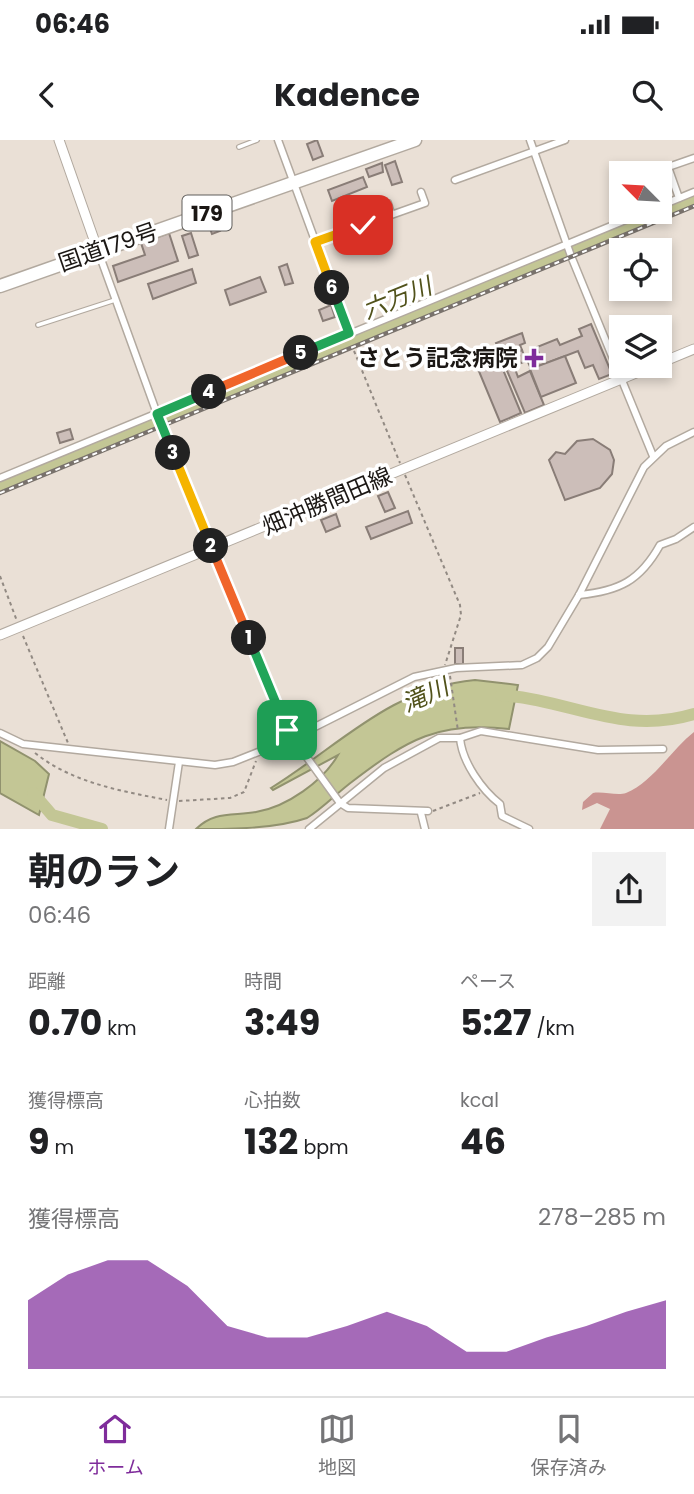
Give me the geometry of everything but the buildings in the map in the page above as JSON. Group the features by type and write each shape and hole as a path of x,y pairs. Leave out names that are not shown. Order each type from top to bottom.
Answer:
{"highway":[{"name":"国道179号","path":"0,286 415,140"}],"main road":[{"path":"59,140 97,251"},
{"path":"672,358 694,349"},
{"name":"畑沖勝間田線","path":"0,635 623,378"}],"street":[{"path":"278,140 349,333"},
{"path":"530,140 570,253 609,345"},
{"path":"455,180 565,140"},
{"path":"672,166 694,158"},
{"path":"672,178 679,198"},
{"path":"315,242 425,203 421,192"},
{"path":"672,201 694,192"},
{"path":"0,478 616,224"},
{"path":"97,251 160,422 291,739 340,803 360,811 424,812 425,829"},
{"path":"623,378 653,456"},
{"path":"0,733 23,744 215,765 291,739 414,677 445,669 522,665 537,658 548,647 579,595 636,480 653,456 694,432"},
{"path":"579,595 612,591 624,586 649,564 660,545 694,527"},
{"path":"309,829 411,751 439,738 481,731 598,750 663,749"},
{"path":"459,735 485,790 500,804 505,819 529,829"},
{"path":"169,829 179,762"}],"lane":[{"path":"239,147 257,140"},
{"path":"389,202 393,215"},
{"path":"358,212 363,225"},
{"path":"38,325 116,300"}],"path":[{"path":"354,351 460,605 461,615 445,669"},
{"path":"0,576 70,749"},
{"path":"452,677 459,735"},
{"path":"23,744 43,759 76,776 111,789 172,802 230,798 244,792 259,752"},
{"path":"424,812 436,811 485,790"}],"shaded area":[{"path":"694,732 694,829 600,829 610,809 597,803 582,810 583,802 593,793 622,794 636,788"}],"water":[{"path":"475,680 518,685 509,729 463,728 425,736 373,766 307,818 267,826 196,829 210,819 256,812 292,799 314,783 338,755 273,790 271,788 367,721 417,694 445,685"},
{"path":"0,741 35,761 49,774 39,815 0,793"}],"waterway":[{"name":"六万川","path":"0,485 694,198"},
{"name":"滝川","path":"501,695 527,698 620,719 668,720 694,714"},
{"name":"滝川","path":"33,793 52,815 102,829"}],"railway":[{"path":"0,493 694,206"}],"place":[{"name":"さとう記念病院","path":"534,358"}],"route":[{"path":"287,730 157,414 349,333 315,242 363,225"}]}
